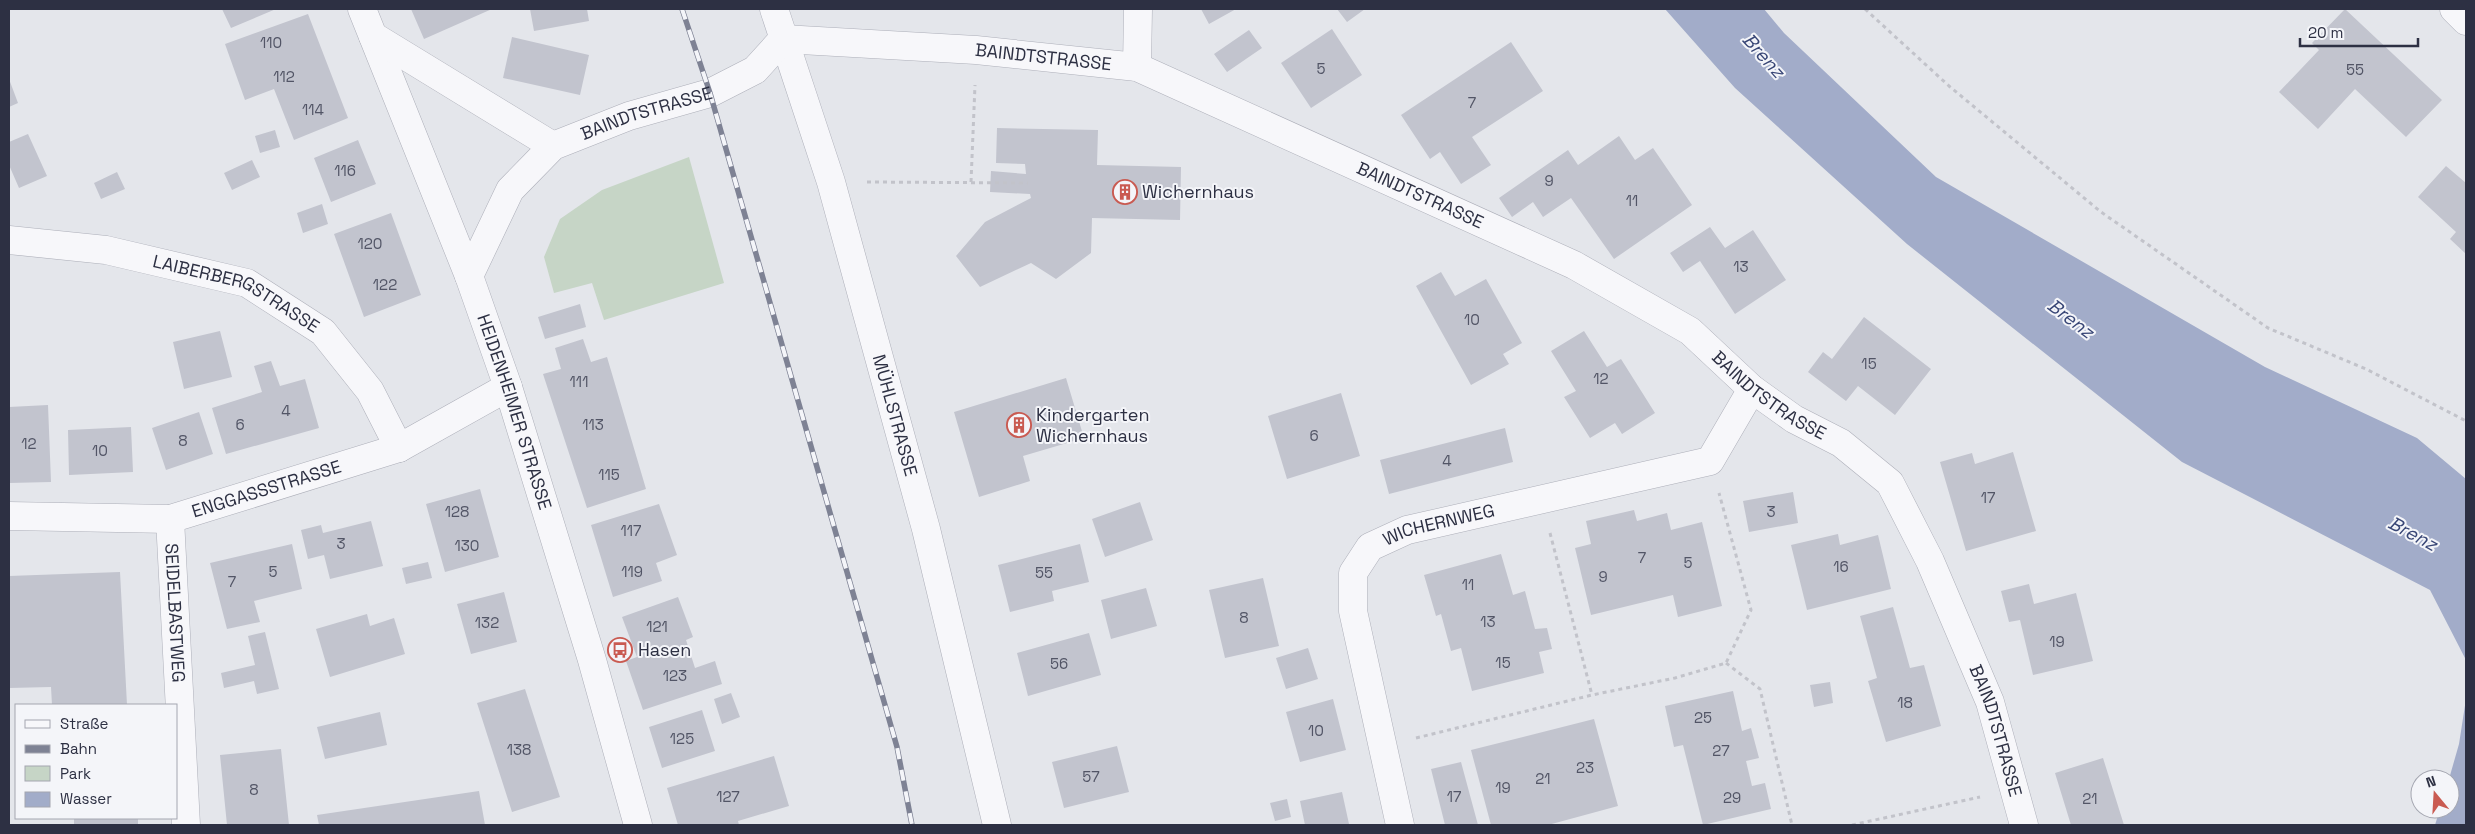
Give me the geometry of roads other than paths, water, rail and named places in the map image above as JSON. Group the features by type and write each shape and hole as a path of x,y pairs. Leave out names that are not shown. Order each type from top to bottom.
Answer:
{"street":[{"name":"HEIDENHEIMER STRASSE","path":"362,9 470,276 508,388 587,641 638,825"},
{"name":"MÜHLSTRASSE","path":"774,9 831,182 926,529 997,825"},
{"path":"1137,67 1138,9"},
{"path":"2454,9 2466,21"},
{"path":"373,36 553,146"},
{"name":"BAINDTSTRASSE","path":"470,276 510,190 553,146 629,116 710,93 755,70 783,39 976,50 1137,67 1574,264 1690,331 1752,389 1794,419 1841,443 1890,483 1930,561 1990,702 2016,789 2024,825"},
{"name":"LAIBERBERGSTRASSE","path":"9,240 106,250 247,283 324,332 370,391 399,448"},
{"name":"ENGGASSSTRASSE","path":"9,516 170,519 399,448 508,388"},
{"name":"WICHERNWEG","path":"1400,825 1353,611 1353,573 1370,547 1407,530 1710,461 1752,389"},
{"name":"SEIDELBASTWEG","path":"170,519 186,825"}],"water":[{"name":"Brenz","path":"1665,9 1764,9 1784,33 1936,177 2265,367 2417,438 2466,479 2466,660 2430,590 2182,462 1907,244 1735,88"},
{"path":"2466,699 2466,825 2435,825 2437,819 2460,819 2460,769 2452,769 2459,744"}],"railway":[{"path":"682,9 710,93 897,747 912,825"}],"place":[{"name":"Wichernhaus","path":"1125,192"},
{"name":"Kindergarten Wichernhaus","path":"1019,425"},
{"name":"Hasen","path":"620,650"}]}
